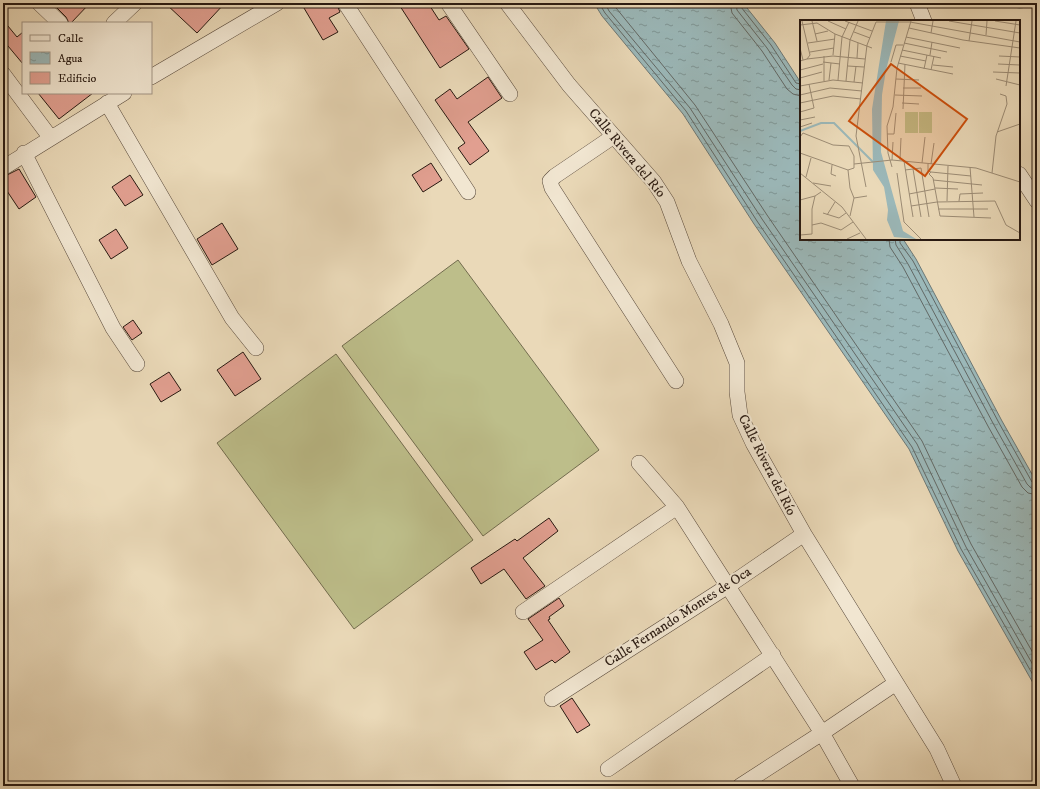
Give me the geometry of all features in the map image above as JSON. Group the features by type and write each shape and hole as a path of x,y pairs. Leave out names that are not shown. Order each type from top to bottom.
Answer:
{"street":[{"path":"39,3 59,22"},
{"path":"115,22 135,3"},
{"path":"152,76 278,3"},
{"path":"345,3 468,192"},
{"path":"448,3 510,94"},
{"name":"Calle Rivera del Río","path":"507,3 569,85 654,182 667,202 689,261 721,324 737,363 737,392 740,415 753,443 804,534 937,749 954,786"},
{"path":"917,3 924,20"},
{"path":"3,74 50,137"},
{"path":"3,168 50,137 122,94"},
{"path":"107,103 232,318 256,348"},
{"path":"614,136 555,176 550,181 552,188 676,381"},
{"path":"24,154 113,328 136,364"},
{"path":"1020,176 1037,201"},
{"path":"639,463 677,507 822,733 852,786"},
{"path":"523,612 677,507"},
{"name":"Calle Fernando Montes de Oca","path":"552,699 728,586 804,534"},
{"path":"608,769 773,655"},
{"path":"740,786 896,683"}],"green space":[{"path":"458,260 599,450 483,536 342,346"},
{"path":"336,354 473,540 354,629 217,443"}],"water":[{"path":"594,3 743,3 775,43 800,81 800,240 904,240 916,259 1002,421 1037,483 1037,690 958,551 909,449 754,224 683,114 602,16"},
{"path":"1008,3 1031,3 1020,8 1014,7"}],"building":[{"path":"63,3 90,3 72,22 68,22 66,17 57,8"},
{"path":"165,3 225,3 197,33"},
{"path":"301,3 336,3 340,12 329,18 338,32 323,40"},
{"path":"398,3 428,3 439,20 446,16 469,49 440,68"},
{"path":"3,20 17,37 22,33 22,63 3,40"},
{"path":"488,77 502,98 468,122 489,151 470,165 458,148 465,143 435,100 450,89 457,99"},
{"path":"39,94 92,94 59,119"},
{"path":"431,163 442,180 423,192 412,175"},
{"path":"19,169 36,197 19,209 3,185 3,177"},
{"path":"130,175 143,195 125,206 112,187"},
{"path":"222,223 238,249 212,265 197,239"},
{"path":"116,229 128,248 111,259 99,240"},
{"path":"133,320 142,333 132,340 123,327"},
{"path":"243,352 261,379 235,396 217,370"},
{"path":"169,372 181,390 161,402 150,384"},
{"path":"549,518 558,531 523,558 545,586 526,599 504,569 481,584 471,568 515,539 517,541"},
{"path":"559,598 564,606 549,617 550,619 548,620 570,652 555,663 552,660 536,670 524,652 543,640 528,619"},
{"path":"572,698 590,725 577,733 560,706"}]}
